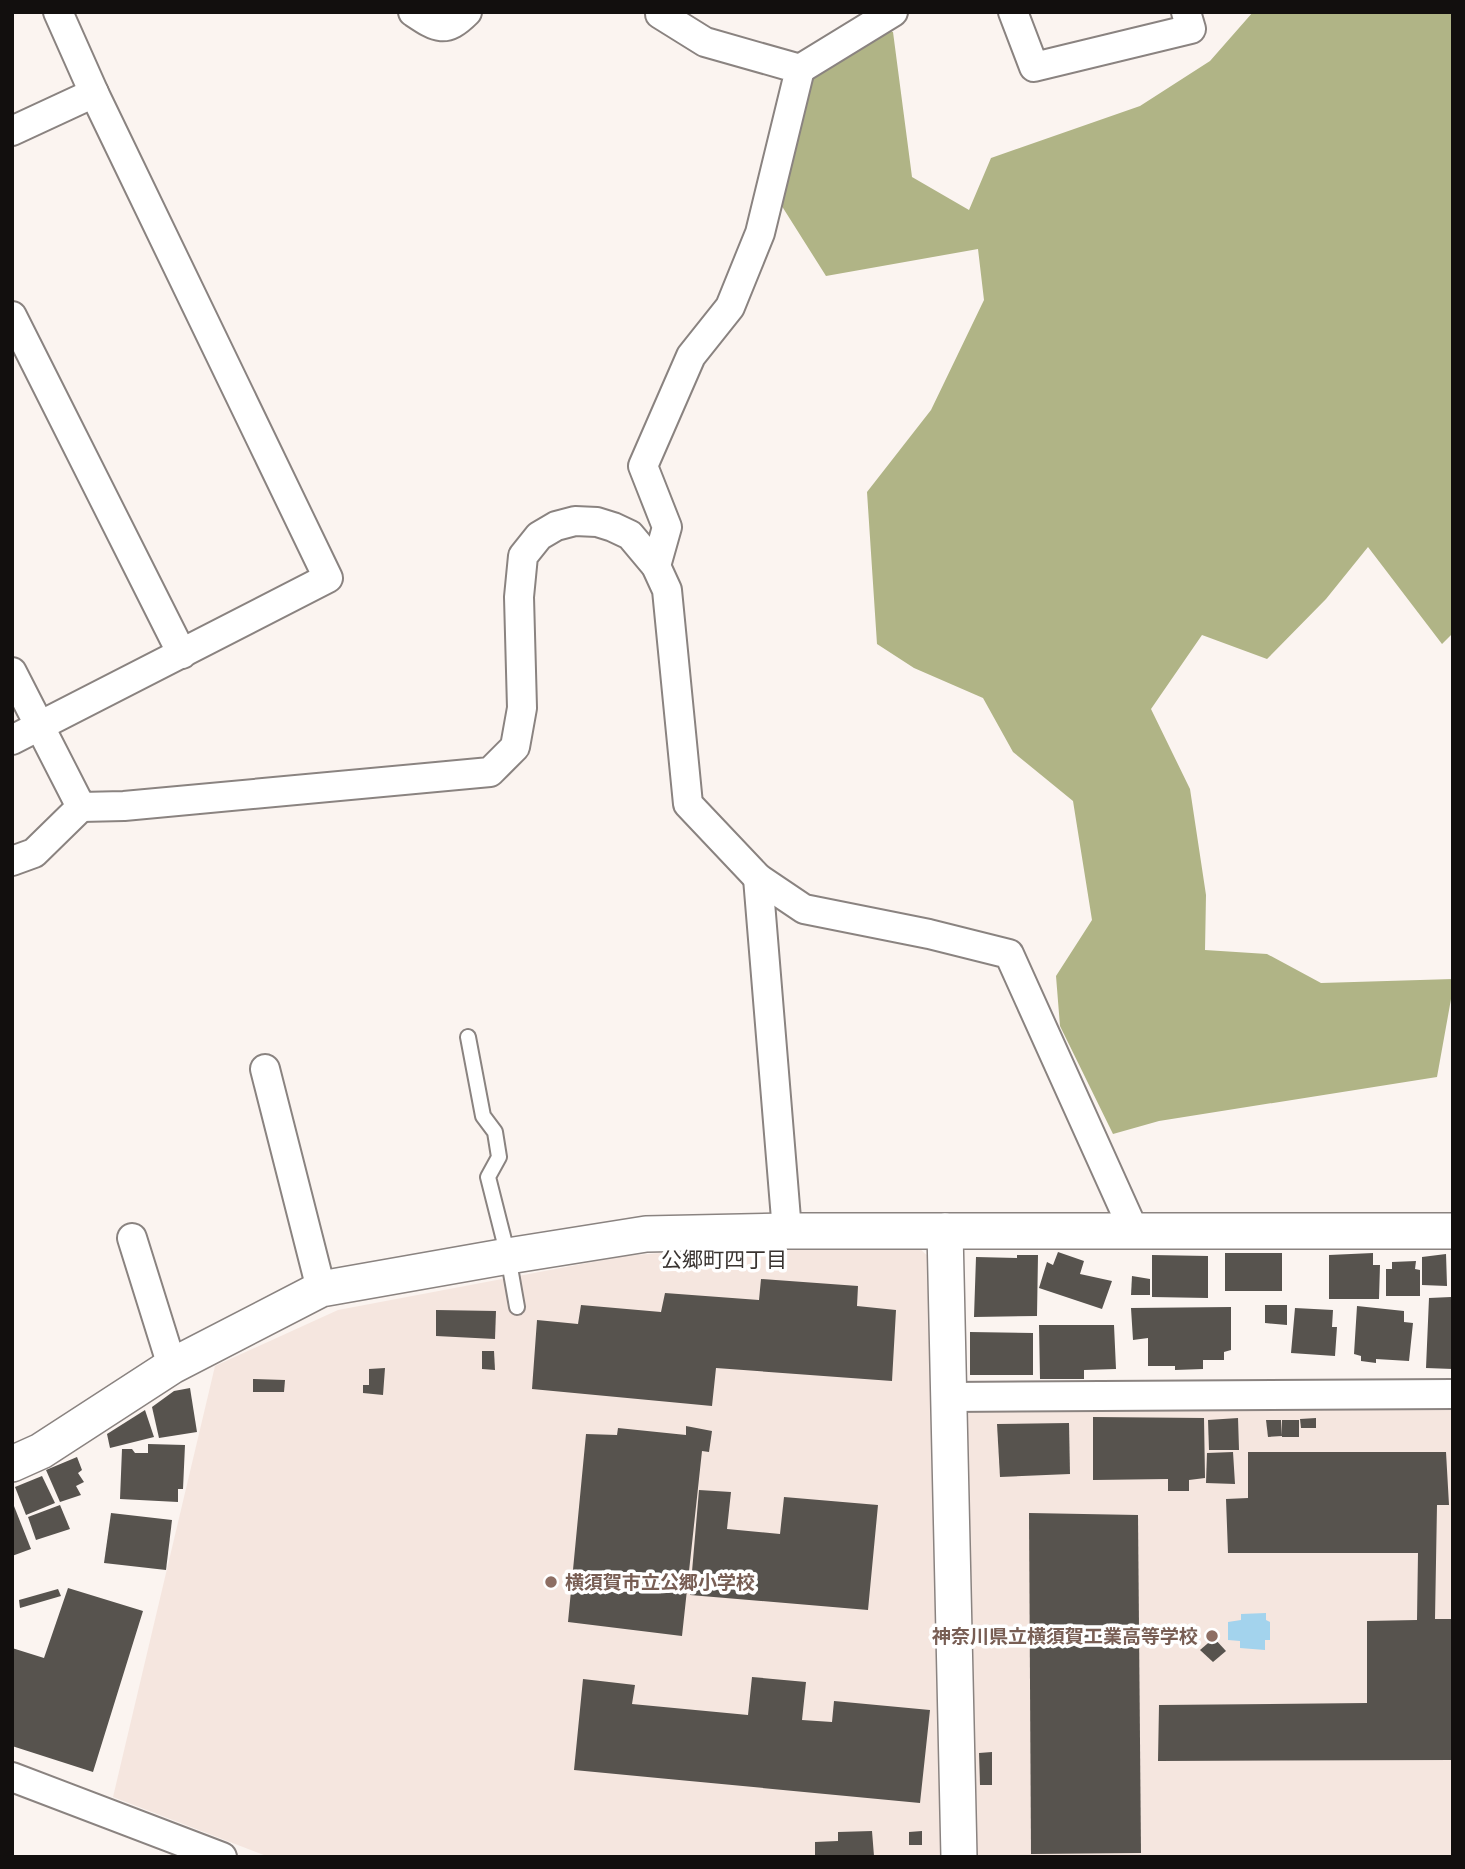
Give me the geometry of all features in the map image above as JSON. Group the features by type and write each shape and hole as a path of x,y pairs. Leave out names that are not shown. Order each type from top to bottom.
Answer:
{"street":[{"path":"12,740 328,579 94,93 58,12"},
{"path":"412,12 440,27 448,27 456,24 467,12"},
{"path":"660,12 705,42 800,69"},
{"path":"656,566 667,527 643,466 691,356 730,307 760,233 800,69 893,12"},
{"path":"1013,12 1034,67 1191,29 1186,12"},
{"path":"12,131 94,93"},
{"path":"12,316 182,654"},
{"path":"12,861 34,853 81,807 124,806 490,772 515,747 522,708 519,597 523,556 538,536 556,526 575,522 597,522 630,536 656,566 667,590 688,804 758,878 804,909 929,934 1009,954 1135,1231"},
{"path":"12,672 81,807"},
{"path":"758,878 787,1231"},
{"path":"265,1069 321,1289"},
{"path":"12,1465 41,1451 172,1366 321,1289 508,1255 646,1234 787,1231 1453,1231"},
{"path":"945,1231 959,1857"},
{"path":"132,1238 172,1366"},
{"path":"949,1397 1453,1394"},
{"path":"12,1777 222,1857"}],"lane":[{"path":"468,1037 483,1116 495,1132 499,1157 488,1178 508,1255 517,1307"}],"shaded area":[{"name":"横須賀市立公郷小学校","path":"918,1247 932,1260 943,1857 269,1857 113,1797 215,1366 338,1310 624,1256 710,1249"},
{"name":"神奈川県立横須賀工業高等学校","path":"1453,1406 1453,1857 976,1857 967,1414 975,1408"}],"green space":[{"path":"1253,12 1453,12 1453,633 1442,644 1368,547 1326,599 1267,659 1202,635 1151,709 1190,789 1206,895 1205,950 1267,954 1321,983 1453,979 1453,988 1437,1077 1159,1121 1113,1134 1060,1026 1056,976 1092,920 1073,801 1013,752 983,698 914,668 877,644 867,492 931,410 984,300 978,249 826,276 778,200 809,78 859,19 893,32 912,177 969,210 991,158 1140,106 1210,61"}],"water":[{"path":"1266,1613 1266,1620 1270,1622 1270,1640 1265,1640 1265,1650 1240,1648 1240,1641 1228,1640 1228,1622 1241,1620 1241,1614"}],"building":[{"path":"1058,1252 1084,1261 1080,1274 1112,1281 1102,1309 1039,1288 1047,1262 1053,1265"},
{"path":"1225,1253 1282,1253 1282,1291 1225,1291"},
{"path":"1373,1253 1373,1265 1380,1265 1379,1299 1329,1299 1329,1255"},
{"path":"1446,1254 1447,1286 1422,1285 1422,1257"},
{"path":"1017,1255 1038,1255 1037,1316 974,1317 976,1257 1017,1258"},
{"path":"1152,1255 1208,1256 1208,1298 1152,1297"},
{"path":"1416,1261 1415,1269 1420,1270 1420,1296 1386,1296 1386,1269 1392,1269 1392,1262"},
{"path":"1132,1276 1150,1279 1150,1295 1131,1295"},
{"path":"761,1279 858,1286 857,1306 896,1310 892,1381 716,1368 712,1406 532,1389 537,1320 578,1324 581,1305 661,1312 665,1293 759,1300"},
{"path":"1451,1297 1453,1369 1426,1368 1429,1298"},
{"path":"1265,1305 1287,1305 1287,1325 1265,1323"},
{"path":"1357,1306 1404,1311 1404,1322 1413,1323 1409,1361 1376,1359 1376,1363 1361,1361 1361,1356 1354,1354"},
{"path":"1231,1307 1231,1350 1224,1352 1224,1360 1203,1360 1203,1369 1175,1370 1175,1366 1148,1366 1148,1338 1133,1340 1131,1308"},
{"path":"1295,1308 1333,1310 1332,1327 1337,1327 1335,1356 1291,1353"},
{"path":"436,1310 496,1311 495,1339 436,1336"},
{"path":"1039,1325 1114,1325 1116,1369 1084,1370 1084,1379 1040,1379"},
{"path":"970,1332 1033,1333 1033,1375 970,1375"},
{"path":"482,1351 494,1351 495,1370 482,1369"},
{"path":"385,1368 383,1395 363,1393 363,1385 369,1385 369,1369"},
{"path":"253,1379 285,1380 284,1392 253,1392"},
{"path":"190,1388 197,1432 159,1438 152,1407 174,1391"},
{"path":"145,1410 154,1437 110,1448 107,1434"},
{"path":"1093,1417 1204,1418 1205,1478 1189,1480 1189,1491 1168,1491 1168,1479 1093,1480"},
{"path":"1238,1418 1239,1450 1209,1450 1208,1420"},
{"path":"1316,1418 1316,1428 1301,1428 1300,1419"},
{"path":"1266,1420 1281,1420 1282,1436 1268,1437"},
{"path":"1282,1420 1299,1420 1299,1437 1282,1437"},
{"path":"1069,1423 1070,1474 1000,1477 997,1424"},
{"path":"686,1426 712,1431 709,1452 702,1451 682,1636 568,1622 586,1434 617,1435 618,1428 686,1435"},
{"path":"148,1444 185,1445 183,1489 178,1489 178,1502 120,1499 122,1449 148,1453"},
{"path":"1233,1452 1235,1484 1206,1483 1207,1453"},
{"path":"1248,1452 1446,1452 1449,1505 1437,1505 1435,1619 1453,1619 1453,1760 1158,1761 1159,1705 1367,1703 1367,1621 1417,1620 1418,1553 1228,1553 1226,1499 1248,1498"},
{"path":"77,1457 82,1470 78,1473 84,1482 76,1486 81,1495 60,1502 46,1470"},
{"path":"42,1476 55,1503 26,1515 15,1487"},
{"path":"699,1490 731,1492 727,1529 780,1534 784,1497 878,1505 868,1610 690,1595"},
{"path":"12,1501 31,1549 12,1556"},
{"path":"60,1505 70,1529 36,1540 28,1517"},
{"path":"111,1513 172,1520 166,1570 104,1563"},
{"path":"1029,1513 1138,1515 1141,1853 1031,1854"},
{"path":"68,1588 143,1611 93,1772 12,1746 12,1648 44,1658"},
{"path":"58,1589 61,1596 20,1608 19,1600"},
{"path":"1214,1638 1226,1651 1213,1662 1200,1650"},
{"path":"752,1677 806,1682 802,1720 832,1722 834,1701 930,1710 920,1803 574,1770 583,1679 635,1685 632,1704 748,1715"},
{"path":"992,1752 992,1785 980,1785 979,1753"},
{"path":"872,1831 874,1856 815,1857 815,1842 838,1841 838,1832"},
{"path":"922,1831 922,1845 909,1845 909,1832"}],"place":[{"name":"横須賀市立公郷小学校","path":"551,1582"},
{"name":"神奈川県立横須賀工業高等学校","path":"1212,1636"}],"district":[{"name":"公郷町四丁目","path":"724,1260"}]}
